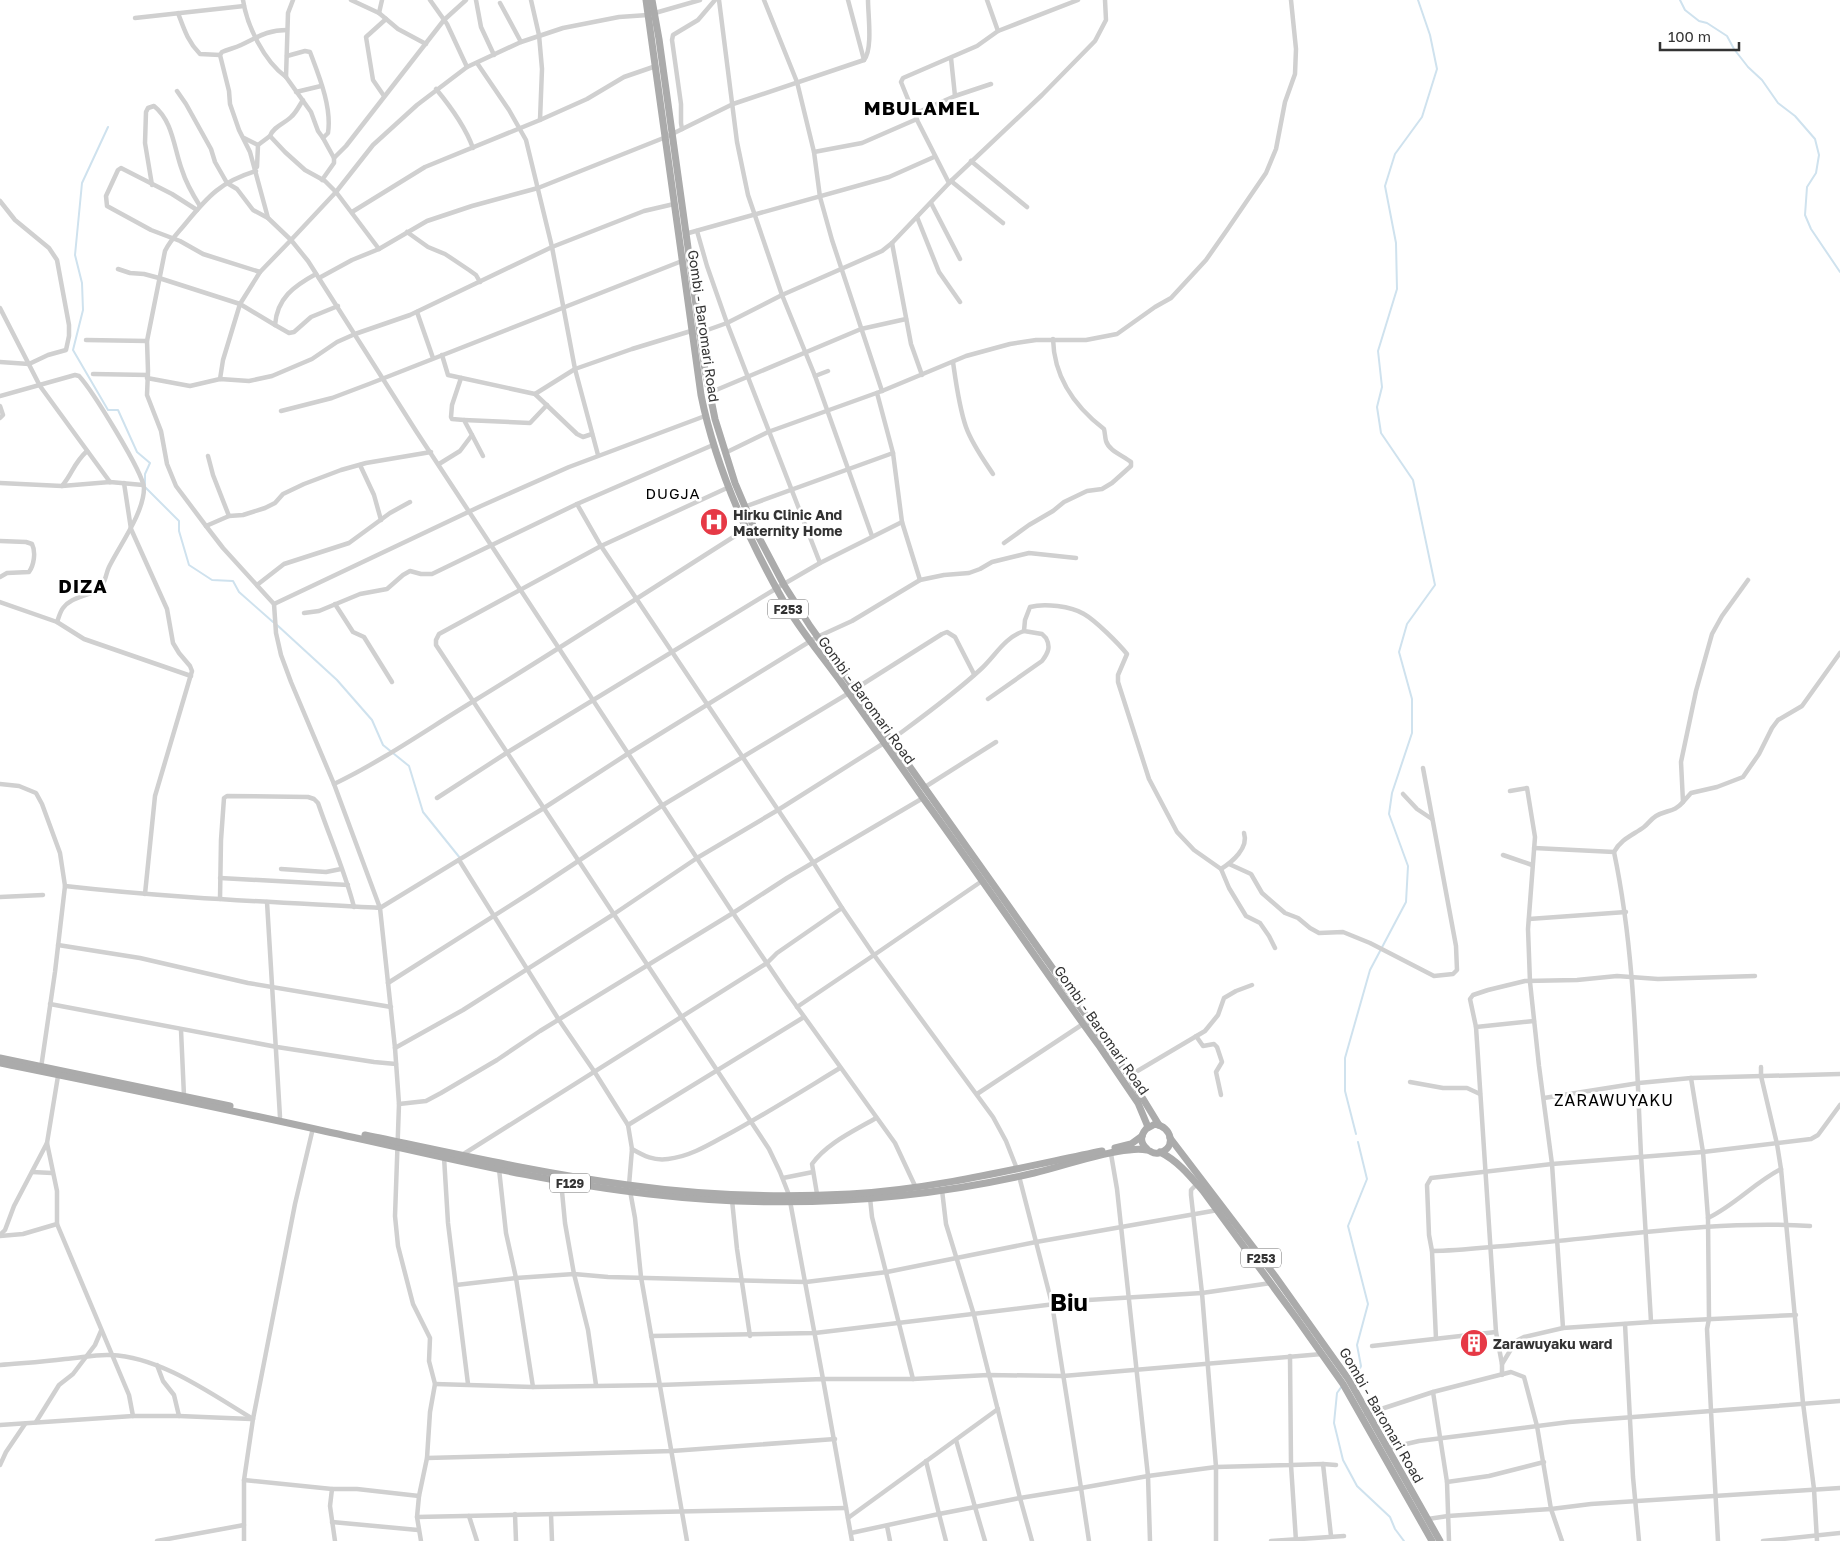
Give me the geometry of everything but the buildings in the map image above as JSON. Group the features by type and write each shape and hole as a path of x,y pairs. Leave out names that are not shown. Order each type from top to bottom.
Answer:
{"main road":[{"name":"Gombi - Baromari Road","path":"646,0 651,14 709,393 725,453 744,507 780,586 784,603 810,642 852,691"},
{"name":"Gombi - Baromari Road","path":"651,14 652,0"},
{"name":"Gombi - Baromari Road","path":"669,135 678,236 705,416 727,488 746,529 780,586 817,637 923,798 982,881 996,895 1129,1076 1160,1125"},
{"name":"Gombi - Baromari Road","path":"887,741 925,787 1138,1103 1148,1127"},
{"name":"F129","path":"0,1058 41,1069 58,1076 313,1128 462,1155 629,1189 789,1198 817,1194 942,1190 1125,1150 1146,1150"},
{"name":"F129","path":"0,1063 184,1096 398,1144 444,1157 561,1181 732,1200 870,1198 1018,1173 1131,1144 1142,1136"},
{"path":"1146,1150 1142,1143 1142,1136 1148,1127 1160,1125"},
{"name":"F253","path":"1160,1125 1167,1130 1170,1138"},
{"name":"Gombi - Baromari Road","path":"1170,1138 1275,1276 1389,1448 1440,1541"},
{"path":"1160,1152 1168,1147 1170,1138"},
{"name":"F253","path":"1146,1150 1153,1153 1160,1152"},
{"name":"Gombi - Baromari Road","path":"1160,1152 1173,1159 1197,1184 1323,1354 1346,1382"},
{"name":"Gombi - Baromari Road","path":"1366,1414 1429,1540"}],"street":[{"path":"243,0 248,23 255,37 278,72 286,77 311,112 318,131 334,158 334,163 322,180"},
{"path":"286,77 288,13 293,0"},
{"path":"351,0 379,13 398,29 426,44"},
{"path":"379,13 382,0"},
{"path":"430,0 444,20 467,67"},
{"path":"334,158 346,146 444,20 466,0"},
{"path":"476,0 481,27 494,55"},
{"path":"531,0 539,35 542,69 540,120"},
{"path":"220,379 223,360 240,304 260,272 336,192 373,145 436,89 467,67 539,35 588,22 651,14 700,0"},
{"path":"682,129 681,104 672,40 674,35 698,20 715,0"},
{"path":"719,0 728,81 738,142 754,216 782,295 828,409 872,536"},
{"path":"764,0 797,82 814,152 820,197 879,392 893,453 902,522 920,580"},
{"path":"848,0 864,60"},
{"path":"275,325 280,304 284,296 291,289 379,249 427,221 444,214 538,188 669,135 733,104 761,93 864,60 868,56 868,0"},
{"path":"987,0 998,31"},
{"path":"1003,223 950,182 934,157 901,82 903,78 977,46 998,31 1078,0"},
{"path":"535,394 574,369 632,349 691,332 699,333 727,323 782,295 871,257 892,243 971,161 1042,95 1095,40 1106,20 1105,0"},
{"path":"725,453 768,432 922,376 966,356 1010,344 1036,340 1086,340 1117,334 1171,298 1206,260 1233,223 1266,173 1276,149 1285,102 1295,74 1296,49 1291,0"},
{"path":"500,3 520,42"},
{"path":"135,18 244,6"},
{"path":"178,13 187,38 200,54 220,55 222,52 237,47 255,37 273,31 287,30"},
{"path":"384,96 373,80 366,37 386,19"},
{"path":"288,56 308,50 321,86 328,115 328,134 323,138"},
{"path":"220,55 229,91 230,104 256,171 260,194 268,218"},
{"path":"951,58 955,96"},
{"path":"477,63 526,140 552,247 574,369 598,455"},
{"path":"352,212 425,167 540,120 586,99 624,77 659,65"},
{"path":"814,152 862,144 955,96 992,84"},
{"path":"296,92 321,86"},
{"path":"436,89 457,118 473,148"},
{"path":"177,91 211,148 215,162 227,183 237,189 253,210 268,218 291,240 308,261 520,589 733,913 804,1017 895,1143 917,1190"},
{"path":"256,171 258,145 270,136 272,131 278,126 291,118 303,100"},
{"path":"152,185 145,143 146,112 148,108 154,106 165,119 182,173 198,208"},
{"path":"270,136 305,170 322,180 336,192 379,249"},
{"path":"244,138 258,145"},
{"path":"678,236 889,177 934,157"},
{"path":"971,161 1027,207"},
{"path":"198,208 121,168 118,170 106,196 107,206 151,230 172,238 203,254 260,272"},
{"path":"256,171 227,183 210,195 172,238 165,251 147,341 148,399 161,431 167,464 176,486 223,548 274,604 276,633 281,656 334,784 380,908 399,1104 395,1216 398,1246 411,1300 430,1338 430,1361 434,1384 427,1458 419,1496 417,1517 421,1541"},
{"path":"0,201 15,220 54,253 65,300 70,336 66,350 48,355 28,364 0,362"},
{"path":"930,203 960,258"},
{"path":"93,374 148,377 190,386 220,379 249,381 280,374 312,359 337,342 417,312 552,247 644,211 674,204"},
{"path":"917,217 939,272 960,302"},
{"path":"697,231 727,323 790,490 820,562"},
{"path":"407,232 428,247 445,254 469,270 476,275 480,282"},
{"path":"892,243 913,355 922,376"},
{"path":"281,411 332,398 682,261"},
{"path":"118,269 159,278 240,304 289,333 294,332 311,318 338,306"},
{"path":"0,308 40,386 110,482"},
{"path":"417,312 433,358"},
{"path":"709,393 861,329 906,319"},
{"path":"1004,543 1053,512 1064,502 1088,491 1102,489 1112,483 1131,466 1127,459 1109,447 1105,440 1104,429 1082,410 1068,393 1056,365 1053,339"},
{"path":"86,340 147,341"},
{"path":"442,355 448,375 535,394 580,436 592,434"},
{"path":"953,362 966,428 993,474"},
{"path":"815,376 828,371"},
{"path":"0,396 75,375 79,376 119,436 143,485 140,503 131,529 108,568 103,584 98,589 63,607 57,622"},
{"path":"461,378 453,401 450,417 452,419 530,423 547,405"},
{"path":"0,406 3,416 0,418"},
{"path":"274,604 569,466 705,416"},
{"path":"464,420 483,456"},
{"path":"439,464 460,451 472,435"},
{"path":"304,613 319,611 360,594 387,589 402,575 410,571 432,574 577,504 713,445"},
{"path":"62,486 69,477 76,460 86,451"},
{"path":"206,526 229,516 265,508 275,503 283,494 304,484 360,465 431,452"},
{"path":"744,507 893,453"},
{"path":"208,456 215,481 229,516"},
{"path":"360,465 374,495 381,520"},
{"path":"0,483 62,486 110,482 143,485"},
{"path":"124,483 131,529 167,609 173,643 179,654 190,666 191,676 155,796 145,894"},
{"path":"727,488 601,546 520,589 439,634 436,645 769,1149 783,1178 789,1198 816,1333 852,1541"},
{"path":"257,585 284,564 349,543 410,502"},
{"path":"577,504 601,546 842,908 874,955 977,1094 993,1117 1006,1141 1018,1173 1052,1304 1089,1541"},
{"path":"437,798 671,651 820,562 902,522"},
{"path":"334,784 395,752 474,700 560,649 746,529"},
{"path":"0,541 26,542 32,544 34,549 33,567 29,572 7,574 0,577"},
{"path":"65,886 145,894 380,908 817,637 852,621 920,580 944,575 969,573 980,570 992,562 1029,553 1076,558"},
{"path":"1683,802 1680,762 1696,691 1712,634 1722,616 1748,580"},
{"path":"0,602 57,622 84,639 191,676"},
{"path":"335,604 353,632 364,637 392,682"},
{"path":"1024,632 1025,620 1030,607 1042,605 1074,610 1084,614 1127,654 1118,675 1118,682 1150,779 1178,832 1194,850 1221,869 1229,888 1246,916 1260,923 1275,948"},
{"path":"388,983 663,804 740,756 852,691 942,634 947,632 956,637 974,674"},
{"path":"395,1048 462,1010 614,914 697,858 778,810 887,741 943,702 983,667 1009,639 1024,632 1042,634 1046,638 1049,648 1047,655 1042,661 988,699"},
{"path":"1651,1322 1633,978 1626,912 1614,852 1617,845 1645,826 1653,817 1661,813 1673,811 1692,793 1702,789 1718,787 1743,777 1759,754 1778,720 1802,706 1840,653"},
{"path":"925,787 996,742"},
{"path":"1229,864 1246,870 1251,874 1262,893 1285,913 1298,918 1319,933 1343,932 1370,943 1434,976 1452,974 1457,970 1456,946 1423,768"},
{"path":"0,784 19,786 36,794 42,804 60,853 65,886 41,1069"},
{"path":"1510,791 1527,788 1535,836 1528,929 1530,982 1552,1164 1563,1328"},
{"path":"1404,794 1417,809 1432,819"},
{"path":"220,899 222,800 227,796 314,799 318,803 348,885 354,907"},
{"path":"399,1104 426,1101 442,1093 813,862 923,798"},
{"path":"1221,869 1229,864 1241,850 1244,843 1244,833"},
{"path":"1534,848 1614,852"},
{"path":"1503,855 1532,865"},
{"path":"459,860 559,1020 594,1070 628,1125 632,1150 629,1189 641,1277 687,1541"},
{"path":"282,869 326,872 341,869"},
{"path":"220,878 348,885"},
{"path":"797,1007 982,881"},
{"path":"0,897 43,896"},
{"path":"267,902 280,1117"},
{"path":"462,1155 594,1070 767,963 777,953 842,908"},
{"path":"1529,918 1626,912"},
{"path":"58,945 140,958 248,983 391,1007"},
{"path":"1502,1375 1502,1364 1496,1332 1476,1027 1470,998 1474,995 1510,984 1576,980 1604,976 1658,979 1755,976"},
{"path":"1129,1076 1205,1031 1218,1015 1224,998 1252,985"},
{"path":"50,1004 277,1047 396,1064"},
{"path":"628,1125 804,1017"},
{"path":"1476,1027 1534,1021"},
{"path":"977,1094 1083,1024"},
{"path":"181,1030 184,1096"},
{"path":"1196,1036 1203,1046 1214,1044 1217,1047 1222,1062 1216,1072 1221,1095"},
{"path":"1761,1067 1761,1076 1781,1169 1785,1224 1814,1489 1817,1538"},
{"path":"632,1150 647,1158 670,1159 693,1153 751,1122 840,1068"},
{"path":"1544,1098 1639,1083 1691,1078 1840,1074"},
{"path":"0,1236 5,1230 14,1206 47,1143 58,1076"},
{"path":"1691,1078 1703,1152 1708,1218 1709,1319 1706,1329 1718,1541"},
{"path":"1410,1082 1442,1088 1467,1088 1480,1094"},
{"path":"1436,1339 1432,1251 1429,1235 1428,1181 1431,1178 1552,1164 1703,1152 1810,1139 1818,1135 1840,1105"},
{"path":"817,1194 812,1164 816,1158 833,1144 876,1118"},
{"path":"244,1541 244,1480 253,1420 295,1204 313,1128"},
{"path":"47,1143 57,1191 58,1224 129,1395 133,1416"},
{"path":"1111,1154 1118,1189 1148,1476 1150,1541"},
{"path":"444,1157 448,1223 468,1384"},
{"path":"499,1169 506,1233 516,1278 533,1388"},
{"path":"1708,1218 1741,1197 1754,1184 1781,1169"},
{"path":"32,1172 52,1173"},
{"path":"783,1178 813,1172"},
{"path":"561,1181 565,1223 574,1274 588,1330 596,1385"},
{"path":"1197,1184 1191,1190 1202,1293 1216,1467 1216,1541"},
{"path":"942,1190 946,1224 974,1315 1032,1541"},
{"path":"870,1198 872,1217 913,1379"},
{"path":"732,1200 736,1248 743,1281 750,1336"},
{"path":"456,1285 574,1274 806,1282 887,1272 1036,1242 1218,1210"},
{"path":"0,1236 23,1234 58,1224"},
{"path":"1432,1251 1708,1226 1785,1224 1810,1226"},
{"path":"650,1336 750,1336 816,1333 1052,1304 1202,1293 1271,1282"},
{"path":"1502,1364 1516,1341 1524,1337 1563,1328 1796,1316"},
{"path":"1625,1324 1635,1502 1640,1541"},
{"path":"36,1422 59,1385 73,1374 96,1345 101,1331"},
{"path":"1372,1346 1496,1332"},
{"path":"434,1384 533,1388 823,1379 913,1379 988,1375 1064,1376 1323,1354"},
{"path":"0,1365 68,1359 87,1355 112,1355 133,1358 157,1365 206,1390 253,1420"},
{"path":"1290,1356 1291,1465 1296,1540"},
{"path":"157,1365 163,1381 174,1394 179,1416"},
{"path":"1366,1414 1433,1392 1511,1372 1524,1377 1537,1426 1551,1509 1562,1541"},
{"path":"1433,1392 1447,1482 1449,1541"},
{"path":"1389,1448 1441,1438 1537,1426 1840,1401"},
{"path":"848,1518 998,1409"},
{"path":"0,1426 133,1416 179,1416 253,1420"},
{"path":"0,1465 25,1423"},
{"path":"427,1458 672,1451 835,1439"},
{"path":"956,1440 985,1541"},
{"path":"926,1461 946,1541"},
{"path":"1447,1482 1489,1476 1544,1462"},
{"path":"1323,1464 1331,1536"},
{"path":"851,1534 1020,1498 1148,1476 1216,1467 1336,1465"},
{"path":"244,1480 419,1496"},
{"path":"1428,1519 1592,1504 1840,1488"},
{"path":"332,1489 330,1506 335,1541"},
{"path":"417,1517 515,1514 683,1513 846,1508"},
{"path":"515,1514 516,1541"},
{"path":"551,1514 552,1541"},
{"path":"469,1516 477,1541"},
{"path":"332,1522 418,1530"},
{"path":"157,1541 184,1538 244,1525"},
{"path":"887,1526 890,1541"},
{"path":"1763,1541 1817,1538 1840,1533"},
{"path":"1271,1541 1344,1536"}],"waterway":[{"path":"1356,1134 1345,1091 1345,1058 1370,970 1406,902 1408,866 1389,814 1392,793 1412,733 1412,699 1399,652 1407,624 1435,585 1413,480 1381,433 1377,407 1382,387 1378,351 1397,289 1396,243 1385,186 1395,154 1422,117 1437,69 1430,35 1418,0"},
{"path":"1680,0 1685,10 1699,21 1707,23 1727,36 1734,49 1748,67 1762,80 1778,103 1795,116 1815,139 1819,155 1816,173 1807,187 1805,215 1811,229 1840,272"},
{"path":"108,127 82,183 75,255 82,283 83,310 73,350 108,410 118,410 137,452 150,463 145,474 145,487 179,521 179,531 189,565 212,580 233,581 239,592 273,622"},
{"path":"277,625 337,680 372,720 383,745 409,766 423,812 460,858"},
{"path":"1352,1379 1357,1375 1361,1366 1357,1345 1368,1304 1348,1226 1367,1179 1358,1142"},
{"path":"1342,1386 1337,1393 1334,1423 1343,1460 1357,1486 1390,1517 1395,1529 1404,1541"}],"place":[{"name":"Hirku Clinic And Maternity Home","path":"714,522"},
{"name":"Zarawuyaku ward","path":"1474,1343"}],"district":[{"name":"MBULAMEL","path":"922,107"},
{"name":"DUGJA","path":"673,493"},
{"name":"DIZA","path":"83,585"},
{"name":"ZARAWUYAKU","path":"1614,1100"},
{"name":"Biu","path":"1069,1301"}]}
